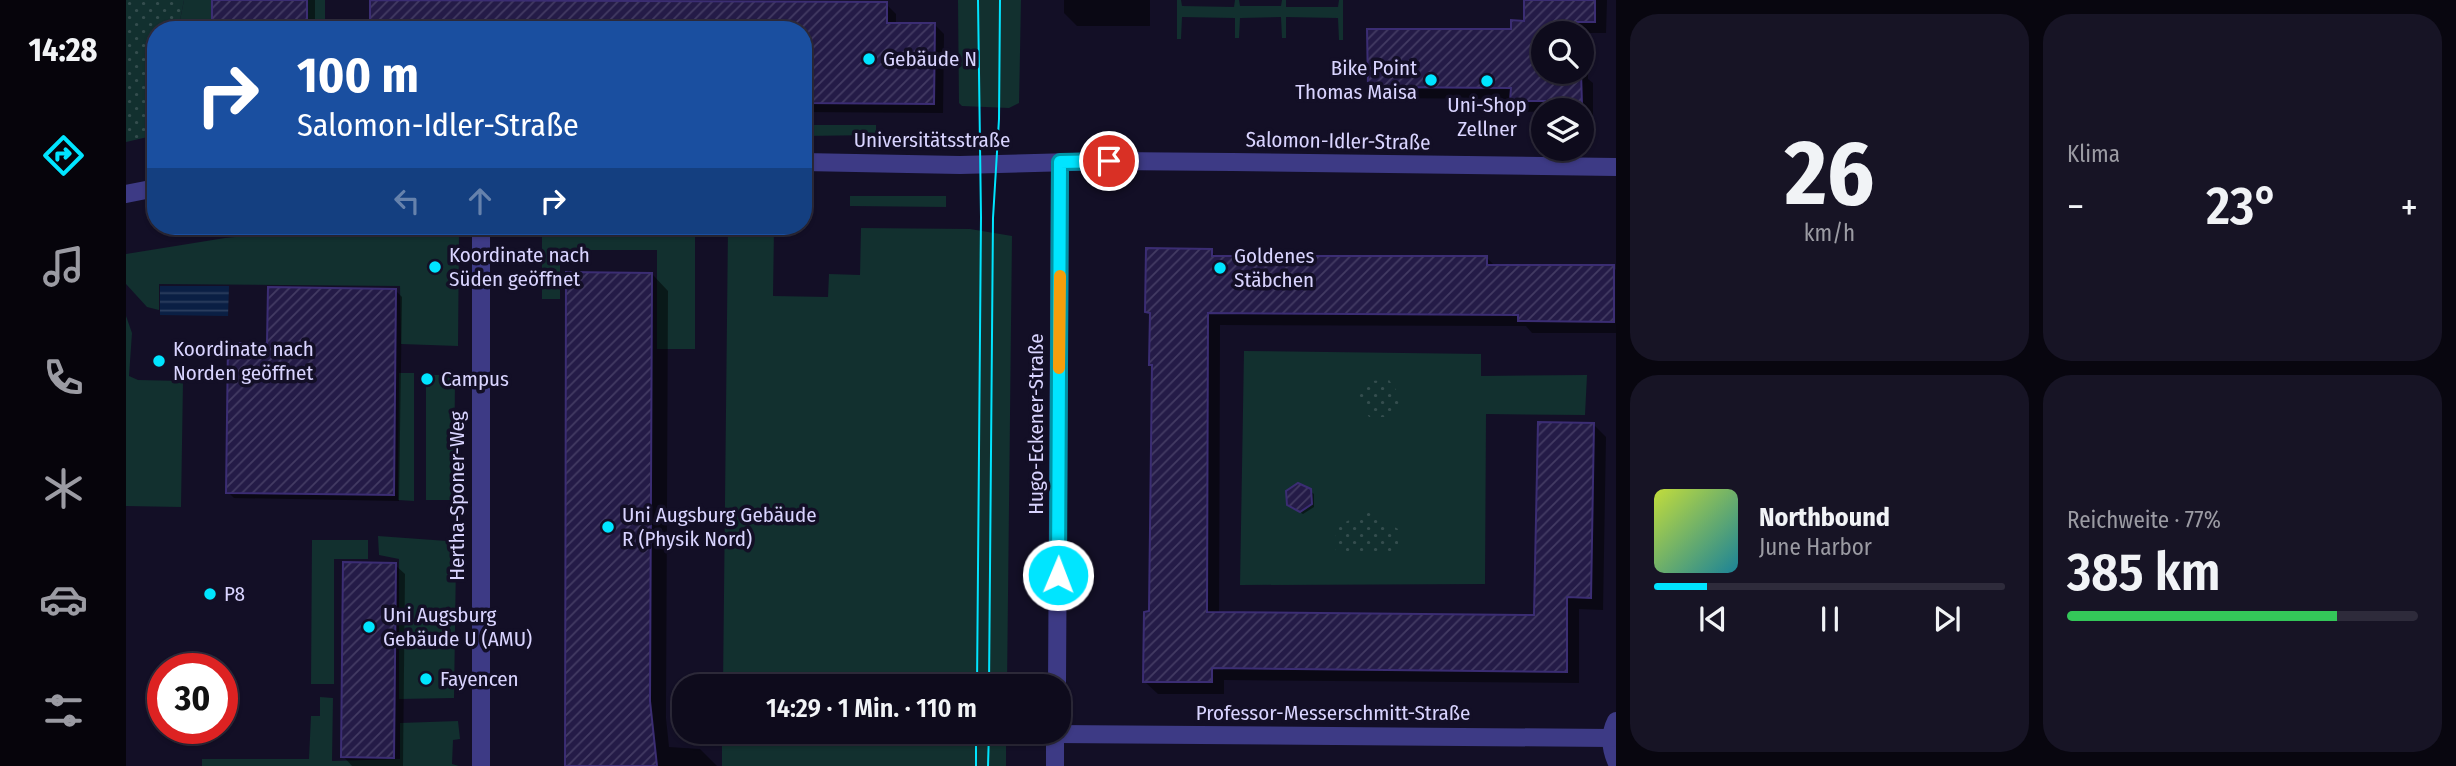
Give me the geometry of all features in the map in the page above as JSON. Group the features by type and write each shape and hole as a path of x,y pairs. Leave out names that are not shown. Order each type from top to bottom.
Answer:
{"street":[{"name":"Universitätsstraße","path":"812,162 960,165 1060,162"},
{"name":"Salomon-Idler-Straße","path":"1060,162 1616,167"},
{"name":"Hugo-Eckener-Straße","path":"1057,674 1060,162"},
{"path":"126,194 147,190"},
{"name":"Hertha-Sponer-Weg","path":"481,235 481,766"},
{"name":"Professor-Messerschmitt-Straße","path":"1071,733 1614,730 1611,749 1616,761"},
{"path":"1055,744 1055,766"}],"green space":[{"path":"126,0 184,0 180,21 147,21 147,137 126,142"},
{"path":"184,0 212,0 212,21 180,21"},
{"path":"307,0 325,0 325,21 307,21"},
{"path":"958,0 1021,0 1019,103 1009,108 962,106 959,103"},
{"path":"1177,0 1181,0 1182,6 1234,7 1235,0 1239,0 1240,6 1281,6 1282,0 1286,0 1286,7 1338,7 1339,0 1343,0 1343,40 1339,40 1338,18 1286,17 1286,38 1282,38 1281,17 1240,18 1239,38 1235,38 1235,18 1182,17 1181,39 1177,39"},
{"path":"812,125 876,125 876,135 812,136"},
{"path":"850,196 946,196 946,207 850,206"},
{"path":"861,228 970,229 1012,236 1007,674 723,674 728,235 774,235 773,296 828,297 829,274 860,275"},
{"path":"256,235 459,235 458,346 401,344 400,286 159,284 159,310 147,307 126,284 126,254"},
{"path":"542,235 695,235 695,349 657,349 657,250 560,250 560,299 542,299"},
{"path":"126,316 132,333 129,376 138,380 183,381 181,507 126,506"},
{"path":"1244,351 1481,354 1481,376 1587,375 1585,415 1486,414 1485,584 1240,585"},
{"path":"399,373 414,373 414,501 398,500"},
{"path":"426,375 455,375 454,500 426,500"},
{"path":"1389,380 1402,398 1392,417 1369,417 1357,399 1368,381"},
{"path":"1367,510 1398,529 1398,552 1335,551 1335,528"},
{"path":"378,536 447,541 456,560 454,698 399,699 399,559 379,555"},
{"path":"312,540 368,540 368,559 334,559 334,684 311,684"},
{"path":"320,697 333,698 332,761 400,759 400,723 458,721 460,739 453,740 452,764 459,766 202,766 202,759 309,759 311,716 320,716"},
{"path":"722,744 1006,744 1006,766 722,766"}],"water":[{"path":"160,286 229,286 228,316 160,315"}],"building":[{"path":"212,0 307,0 307,21 212,21"},
{"name":"Gebäude N","path":"370,0 887,2 887,23 935,23 934,104 812,103 812,21 370,21"},
{"path":"1524,0 1595,0 1595,22 1531,21 1531,84 1581,84 1582,98 1531,98 1531,101 1510,101 1511,88 1368,87 1367,29 1511,29 1511,20 1524,21"},
{"path":"1146,248 1212,249 1212,256 1487,256 1487,265 1614,265 1614,322 1518,321 1518,315 1208,313 1207,612 1534,615 1538,422 1594,423 1591,598 1567,597 1567,672 1212,668 1212,682 1143,682 1144,612 1149,611 1152,365 1149,365 1150,313 1145,312"},
{"name":"Uni Augsburg Gebäude R (Physik Nord)","path":"566,272 652,273 650,701 657,766 565,766"},
{"path":"268,287 396,289 394,495 226,493 228,343 267,343"},
{"path":"1298,483 1311,489 1312,504 1300,512 1287,505 1286,491"},
{"name":"Uni Augsburg Gebäude U (AMU)","path":"343,562 396,563 394,758 341,757"}],"tram line":[{"path":"977,674 981,217 978,0"},
{"path":"989,674 993,218 999,119 1000,0"},
{"path":"976,744 976,766"},
{"path":"988,766 989,744"}],"slow traffic":[{"path":"1059,368 1060,276"}],"place":[{"name":"Gebäude N","path":"869,59"},
{"name":"Bike Point Thomas Maisa","path":"1431,80"},
{"name":"Uni-Shop Zellner","path":"1487,81"},
{"name":"Koordinate nach Süden geöffnet","path":"435,267"},
{"name":"Goldenes Stäbchen","path":"1220,268"},
{"name":"Koordinate nach Norden geöffnet","path":"159,361"},
{"name":"Campus","path":"427,379"},
{"name":"Uni Augsburg Gebäude R (Physik Nord)","path":"608,527"},
{"name":"P8","path":"210,594"},
{"name":"Uni Augsburg Gebäude U (AMU)","path":"369,627"},
{"name":"Fayencen","path":"426,679"}],"route":[{"path":"1058,575 1060,162 1109,161"}]}
